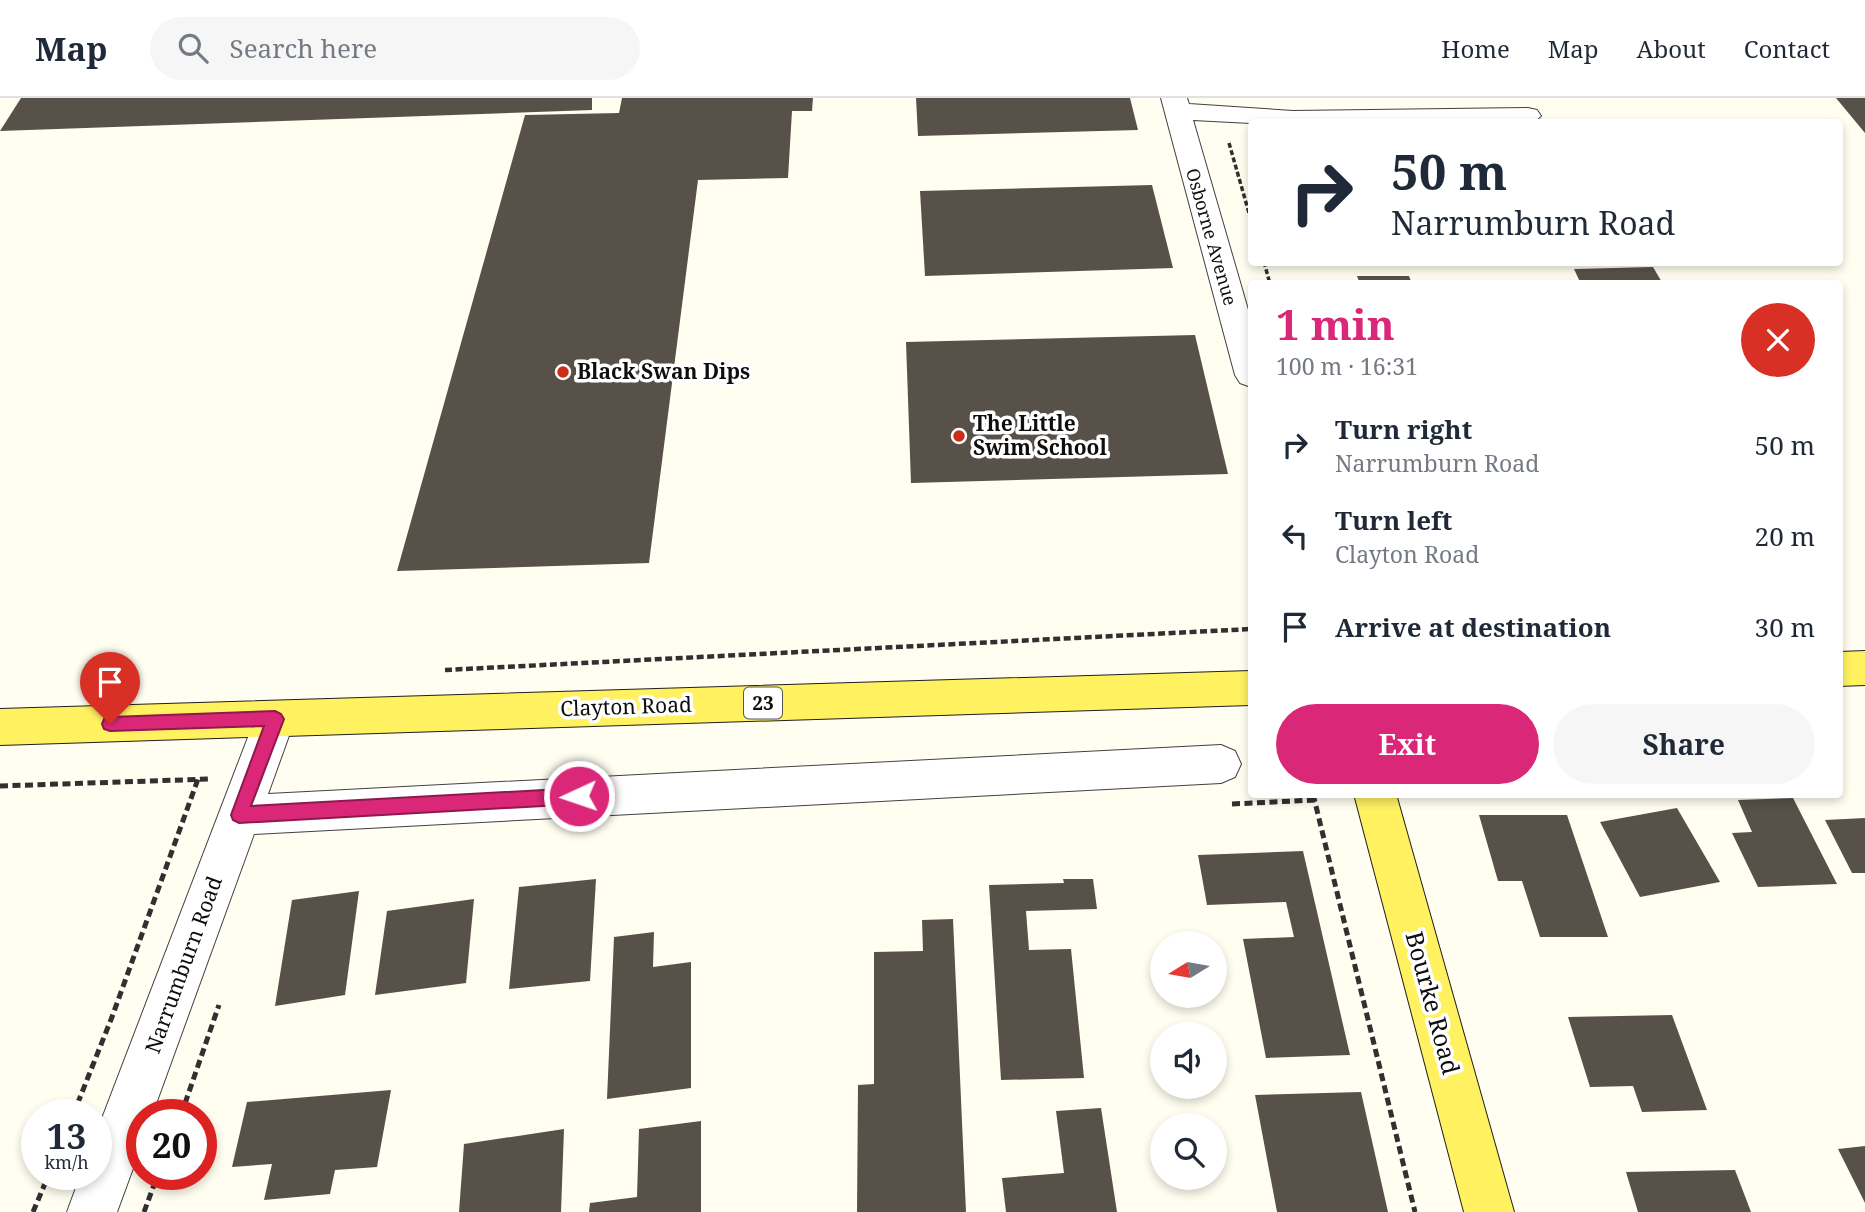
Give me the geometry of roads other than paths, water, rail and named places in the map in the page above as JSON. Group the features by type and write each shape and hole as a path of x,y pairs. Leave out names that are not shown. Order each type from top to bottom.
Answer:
{"main road":[{"path":"1843,668 1865,668"},
{"name":"Clayton Road","path":"0,727 1248,688"},
{"name":"Bourke Road","path":"1376,798 1489,1212"}],"street":[{"path":"1176,105 1293,119 1528,116"},
{"name":"Osborne Avenue","path":"1176,105 1248,364"},
{"name":"Narrumburn Road","path":"92,1212 275,719"},
{"path":"246,796 1221,764"}],"place":[{"name":"Black Swan Dips","path":"563,372"},
{"name":"The Little Swim School","path":"959,436"}]}
